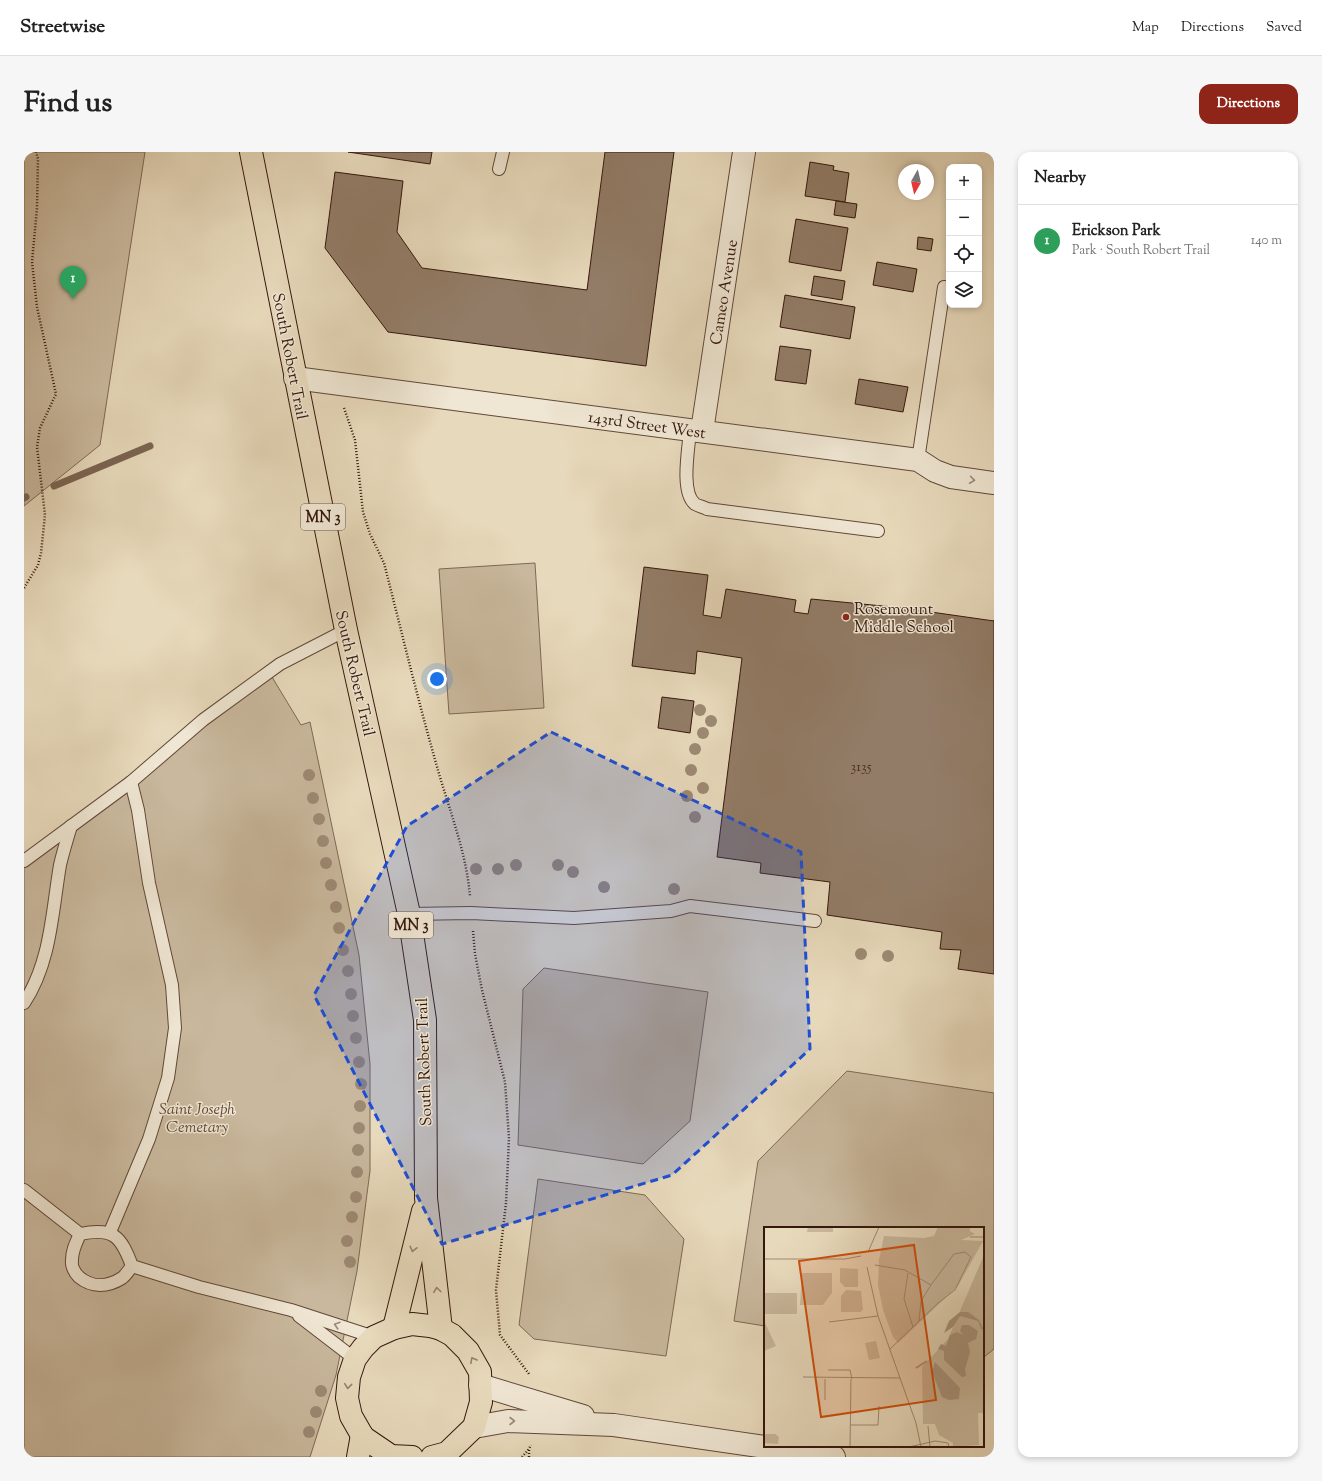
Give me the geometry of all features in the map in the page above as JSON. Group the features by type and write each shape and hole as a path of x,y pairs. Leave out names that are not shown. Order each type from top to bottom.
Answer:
{"main road":[{"name":"South Robert Trail","path":"251,152 346,630 409,914 425,1020 426,1198"},
{"path":"394,1328 426,1198"},
{"path":"426,1198 441,1329"},
{"path":"412,1457 391,1456 362,1435 351,1416 347,1398 349,1377 355,1359 363,1348 374,1337 394,1328 412,1324 441,1329 452,1335 468,1351 480,1372 481,1402 474,1427 447,1453 432,1457"},
{"path":"358,1457 362,1435"}],"street":[{"name":"Cameo Avenue","path":"696,430 744,152"},
{"name":"143rd Street West","path":"295,378 918,460 935,471 951,477 994,483"},
{"path":"480,1385 614,1425"},
{"path":"474,1427 508,1421 614,1425 764,1447"},
{"path":"765,1447 834,1457"}],"lane":[{"path":"499,169 503,152"},
{"path":"918,460 944,287"},
{"path":"696,430 686,485 690,497 695,504 707,509 878,532"},
{"path":"24,862 131,782 203,720 280,664 346,630"},
{"path":"110,1232 149,1139 168,1078 175,1028 172,985 149,883 138,810 131,782"},
{"path":"24,1003 33,990 44,959 61,864 71,826"},
{"path":"409,914 471,913 574,918 665,912 690,906 815,921"},
{"path":"24,1190 80,1234 95,1231 110,1232 125,1248 132,1266"},
{"path":"80,1234 73,1248 71,1262 75,1273 84,1281 93,1285 108,1285 123,1277 132,1266"},
{"path":"132,1266 199,1287 291,1310 374,1337"},
{"path":"291,1310 355,1359"}],"path":[{"path":"24,588 38,565 41,554 45,515 37,448 40,428 56,394 37,307 32,262 37,208 38,159 36,152"},
{"path":"529,1457 530,1449"}],"highlighted area":[{"path":"551,732 801,852 810,1049 672,1175 442,1244 314,995 407,826"}],"green space":[{"path":"24,152 145,152 100,445 24,506"},
{"path":"535,563 544,708 449,714 439,569"},
{"name":"Saint Joseph Cemetary","path":"269,672 301,725 310,722 359,955 370,1064 370,1171 357,1271 336,1375 310,1457 24,1457 24,861"},
{"path":"544,968 708,992 690,1121 643,1164 518,1145 523,989"},
{"path":"847,1071 994,1093 994,1349 984,1357 984,1227 764,1227 764,1326 734,1321 758,1161"},
{"path":"538,1179 645,1195 684,1239 666,1356 534,1339 519,1325"}],"building":[{"path":"348,152 432,152 430,164"},
{"path":"605,152 674,152 646,366 388,332 325,248 335,172 403,181 397,232 422,268 587,290"},
{"path":"810,162 834,166 833,170 849,173 845,202 805,196"},
{"path":"836,201 857,204 855,218 834,215"},
{"path":"796,219 848,228 841,271 789,262"},
{"path":"918,237 933,239 931,251 917,249"},
{"path":"877,262 917,269 913,292 873,285"},
{"path":"814,276 845,281 842,300 811,295"},
{"path":"785,295 855,307 850,339 780,327"},
{"path":"780,346 811,350 806,384 775,380"},
{"path":"859,379 908,387 903,412 855,404"},
{"name":"Rosemount Middle School","path":"644,567 708,575 703,615 721,618 726,589 796,600 794,612 808,614 811,599 903,608 994,621 994,974 958,969 961,950 940,949 942,932 827,915 830,882 760,873 761,863 717,857 742,658 697,651 695,674 632,666"},
{"path":"662,697 694,701 690,733 658,728"}],"waterway":[{"path":"54,486 150,446"}],"place":[{"name":"Erickson Park","path":"73,299"},
{"name":"Rosemount Middle School","path":"846,617"}]}
